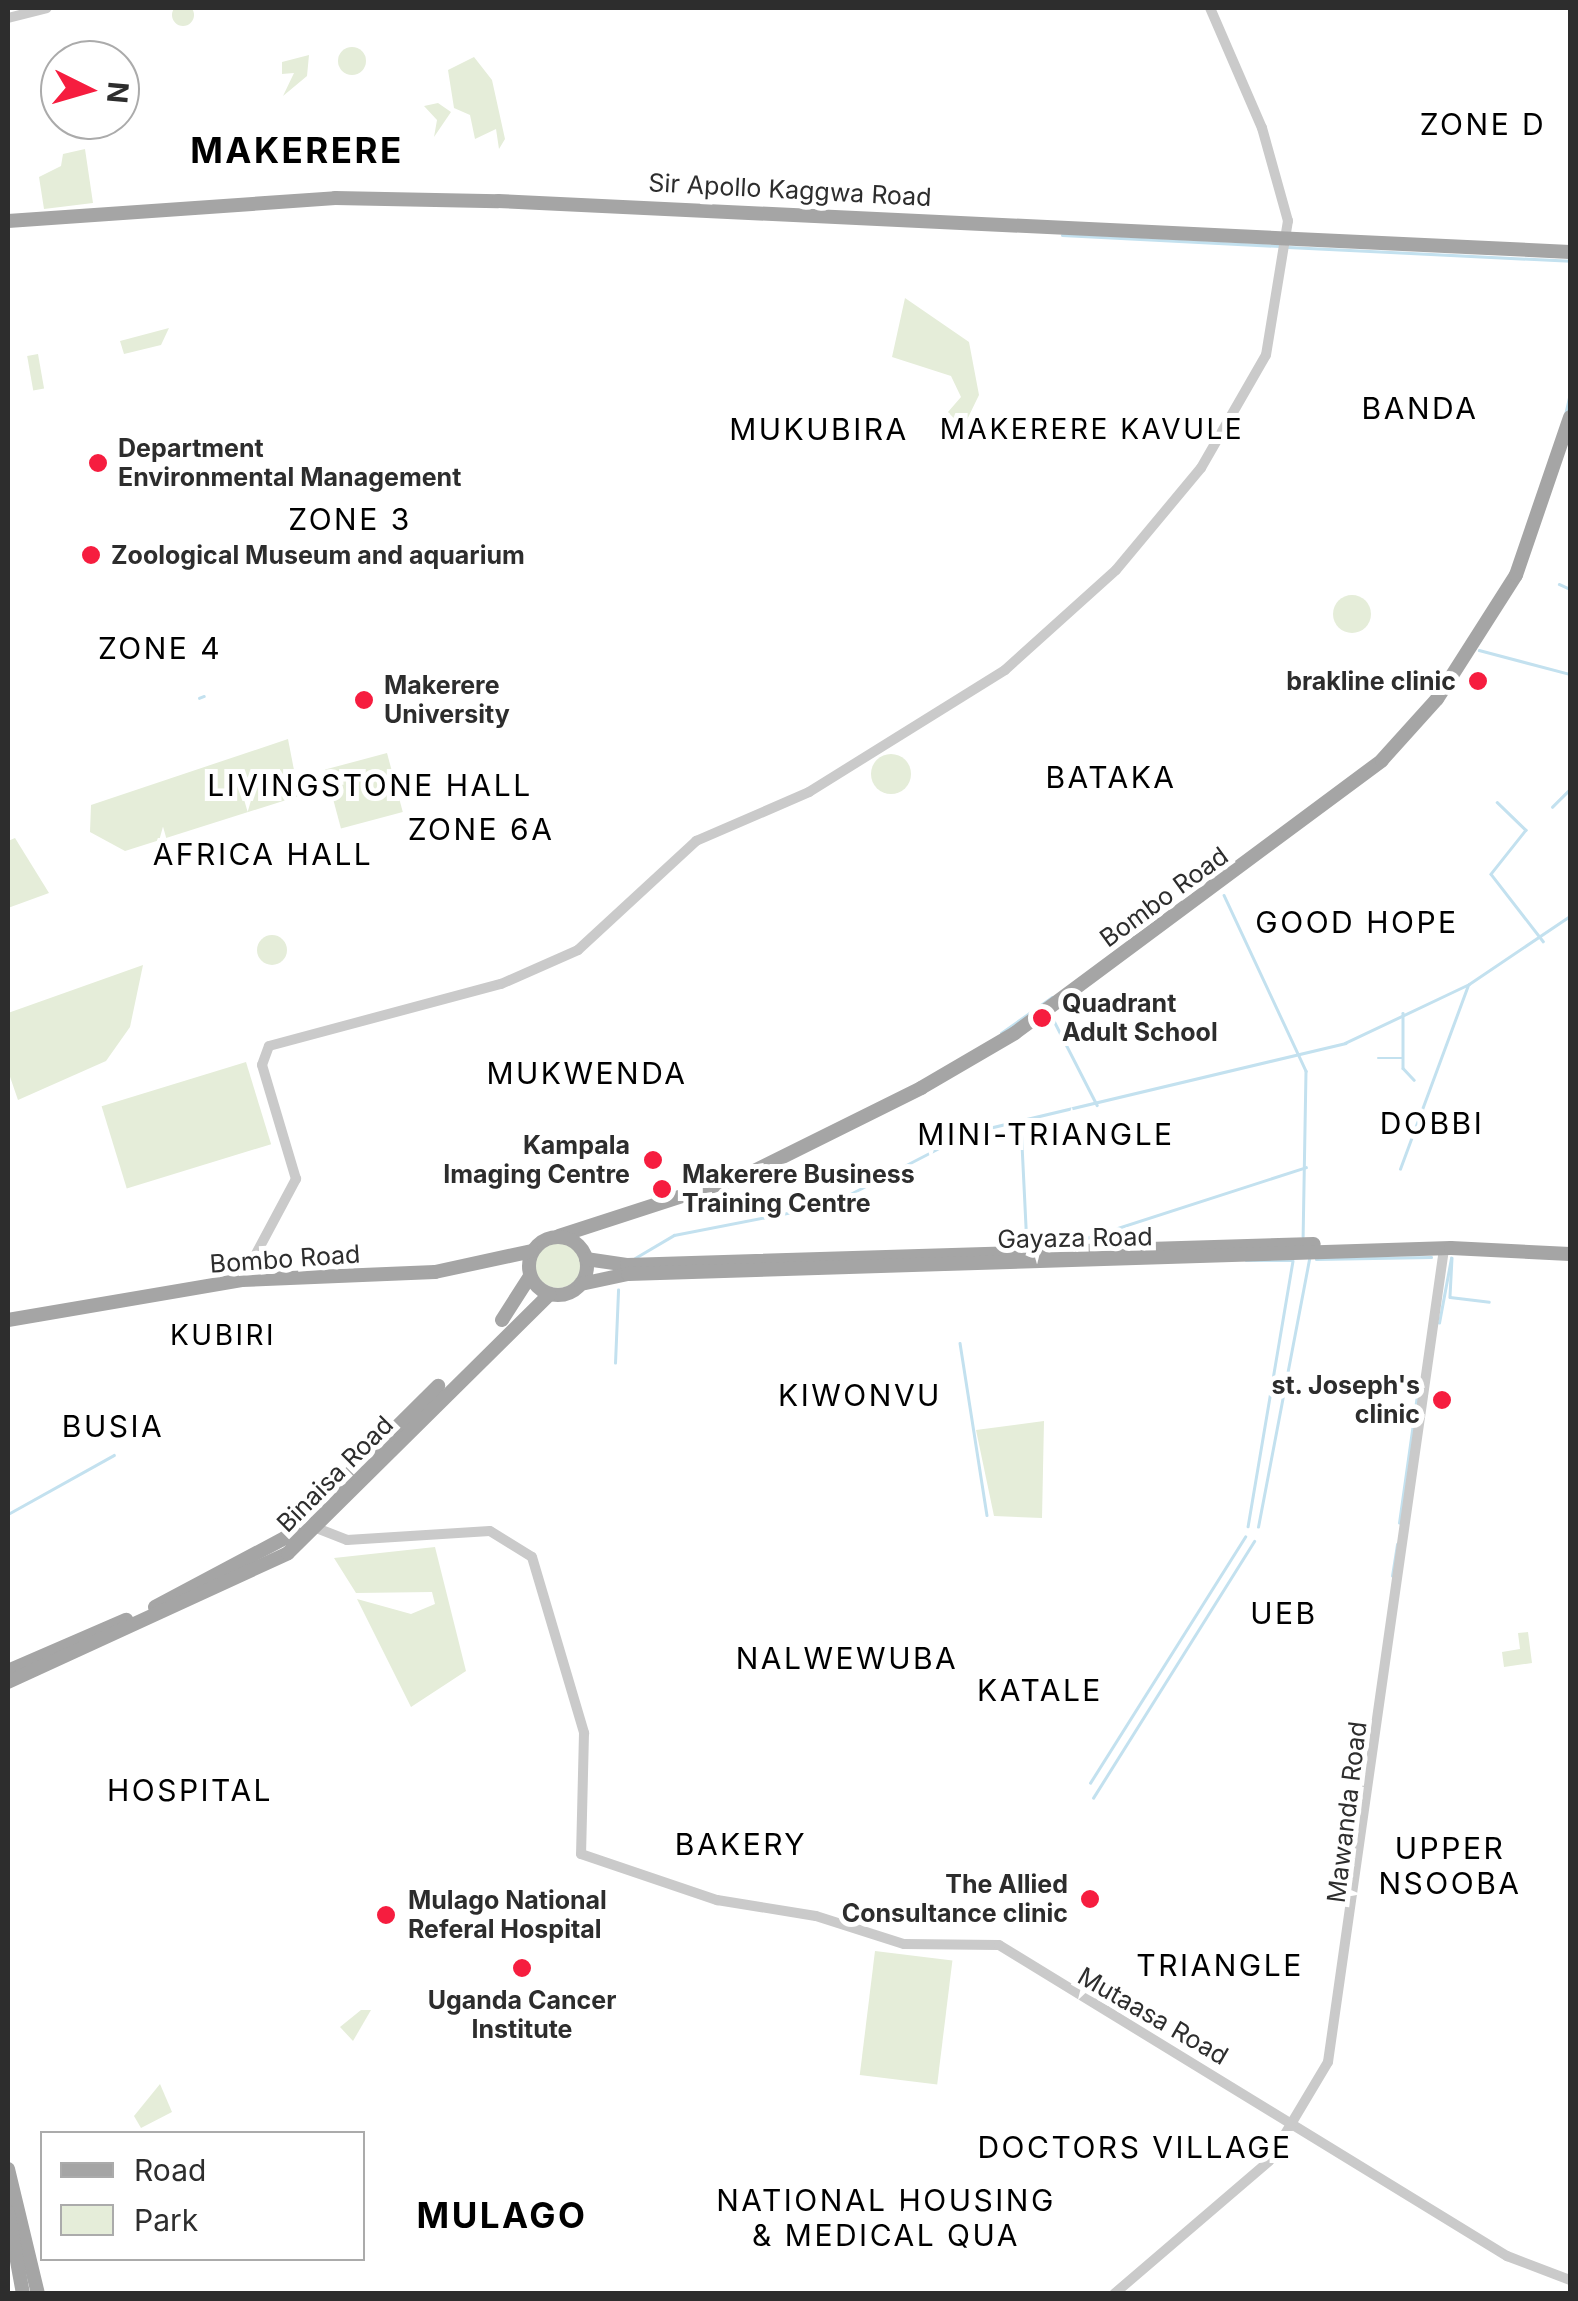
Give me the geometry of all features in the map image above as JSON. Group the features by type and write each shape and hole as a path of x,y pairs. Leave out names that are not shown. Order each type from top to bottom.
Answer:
{"main road":[{"name":"Sir Apollo Kaggwa Road","path":"8,221 334,198 1570,252"},
{"name":"Bombo Road","path":"559,1236 603,1215 756,1171 996,1045 1382,760 1437,699 1516,575 1570,417"},
{"path":"529,1272 550,1294 581,1284 584,1254 603,1215"},
{"path":"311,1525 513,1309 529,1272 532,1251 559,1236 584,1254"},
{"name":"Gayaza Road","path":"584,1254 627,1265 1443,1239 1570,1251"},
{"name":"Gayaza Road","path":"581,1284 628,1274 1444,1248 1570,1251"},
{"name":"Bombo Road","path":"8,1320 242,1280 508,1260 532,1251"},
{"name":"Bombo Road","path":"508,1260 529,1272"},
{"name":"Binaisa Road","path":"8,1682 240,1581 311,1525 550,1294"},
{"name":"Binaisa Road","path":"8,1671 233,1571 311,1525"},
{"path":"8,2169 38,2294"},
{"path":"8,2212 23,2294"}],"street":[{"path":"8,18 48,8"},
{"path":"242,1280 296,1179 262,1065 269,1046 546,968 602,934 696,842 876,753 1052,632 1139,545 1238,413 1273,332 1286,240 1267,144 1210,8"},
{"name":"Mawanda Road","path":"1114,2294 1246,2183 1297,2122 1328,2062 1342,2002 1444,1248"},
{"name":"Mutaasa Road","path":"311,1525 347,1540 478,1529 519,1544 545,1582 581,1721 582,1854 717,1900 816,1916 904,1944 970,1950 990,1942 1297,2122 1507,2256 1570,2280"}],"green space":[{"path":"183,4 191,7 191,23 183,26 175,23 172,15 175,7"},
{"path":"352,47 362,51 366,61 362,71 352,75 342,71 338,61 342,51"},
{"path":"309,55 307,76 283,96 294,73 282,74 282,62"},
{"path":"474,57 492,80 505,139 499,149 496,129 475,139 470,115 454,108 448,70"},
{"path":"438,103 451,112 434,137 437,120 424,106"},
{"path":"85,149 93,203 44,209 39,177 61,166 63,154"},
{"path":"905,298 969,342 979,395 963,428 948,412 961,397 951,376 892,357"},
{"path":"169,328 161,345 124,354 120,341"},
{"path":"38,354 44,388 33,390 27,356"},
{"path":"1352,595 1365,601 1371,614 1365,627 1352,633 1339,627 1333,614 1339,601"},
{"path":"288,739 299,796 125,851 90,832 91,805"},
{"path":"387,753 403,812 341,828 325,770"},
{"path":"891,754 905,760 911,774 905,788 891,794 877,788 871,774 877,760"},
{"path":"15,838 49,893 8,908 8,841"},
{"path":"272,935 283,939 287,950 283,961 272,965 261,961 257,950 261,939"},
{"path":"143,965 130,1027 106,1061 18,1100 8,1071 8,1013"},
{"path":"246,1062 271,1144 127,1188 102,1106"},
{"path":"558,1242 574,1249 581,1265 574,1281 558,1288 542,1281 535,1265 542,1249"},
{"path":"1044,1421 1042,1518 994,1516 976,1430"},
{"path":"435,1547 466,1671 411,1707 357,1599 411,1614 435,1604 432,1592 356,1593 334,1558"},
{"path":"1528,1632 1532,1663 1504,1667 1502,1652 1520,1649 1518,1633"},
{"path":"875,1951 952,1961 937,2085 860,2075"},
{"path":"361,2010 371,2010 353,2041 340,2027"},
{"path":"160,2084 172,2112 141,2128 134,2116"}],"waterway":[{"path":"1062,235 1280,246"},
{"path":"1288,247 1570,261"},
{"path":"1565,415 1570,393"},
{"path":"1559,584 1570,589"},
{"path":"1479,650 1570,674"},
{"path":"1431,694 1442,679"},
{"path":"199,698 204,696"},
{"path":"1552,807 1570,789"},
{"path":"1497,802 1526,830 1491,874 1543,941"},
{"path":"1224,895 1306,1071 1303,1236"},
{"path":"635,1258 674,1235 829,1205 968,1133 1345,1043 1469,984 1570,916"},
{"path":"1400,1169 1468,985"},
{"path":"1001,1033 1052,997"},
{"path":"1403,1013 1403,1068 1414,1080"},
{"path":"1051,1015 1097,1105"},
{"path":"1378,1058 1402,1058"},
{"path":"1021,1124 1027,1245"},
{"path":"1065,1245 1306,1167"},
{"path":"1316,1259 1431,1257"},
{"path":"1439,1323 1451,1258"},
{"path":"1452,1258 1450,1297 1489,1302"},
{"path":"1258,1527 1309,1259"},
{"path":"1246,1261 1293,1261 1248,1526"},
{"path":"615,1363 618,1290"},
{"path":"960,1343 987,1515"},
{"path":"1399,1523 1418,1388"},
{"path":"8,1514 114,1455"},
{"path":"1090,1783 1245,1537"},
{"path":"1093,1798 1254,1541"},
{"path":"1392,1576 1397,1544"}],"place":[{"name":"Department Environmental Management","path":"98,463"},
{"name":"Zoological Museum and aquarium","path":"91,555"},
{"name":"brakline clinic","path":"1478,681"},
{"name":"Makerere University","path":"364,700"},
{"name":"Quadrant Adult School","path":"1042,1018"},
{"name":"Kampala Imaging Centre","path":"653,1160"},
{"name":"Makerere Business Training Centre","path":"662,1189"},
{"name":"st. Joseph's clinic","path":"1442,1400"},
{"name":"The Allied Consultance clinic","path":"1090,1899"},
{"name":"Mulago National Referal Hospital","path":"386,1915"},
{"name":"Uganda Cancer Institute","path":"522,1968"}],"district":[{"name":"ZONE D","path":"1483,124"},
{"name":"MAKERERE","path":"297,150"},
{"name":"BANDA","path":"1420,408"},
{"name":"MUKUBIRA","path":"819,429"},
{"name":"MAKERERE KAVULE","path":"1092,429"},
{"name":"ZONE 3","path":"350,519"},
{"name":"ZONE 4","path":"160,648"},
{"name":"BATAKA","path":"1111,777"},
{"name":"LIVINGSTONE HALL","path":"370,785"},
{"name":"ZONE 6A","path":"481,829"},
{"name":"AFRICA HALL","path":"263,854"},
{"name":"GOOD HOPE","path":"1357,922"},
{"name":"MUKWENDA","path":"587,1073"},
{"name":"DOBBI","path":"1432,1123"},
{"name":"MINI-TRIANGLE","path":"1046,1134"},
{"name":"KUBIRI","path":"223,1335"},
{"name":"KIWONVU","path":"860,1395"},
{"name":"BUSIA","path":"113,1426"},
{"name":"UEB","path":"1284,1613"},
{"name":"NALWEWUBA","path":"847,1658"},
{"name":"KATALE","path":"1040,1690"},
{"name":"HOSPITAL","path":"190,1790"},
{"name":"BAKERY","path":"741,1844"},
{"name":"UPPER NSOOBA","path":"1450,1865"},
{"name":"TRIANGLE","path":"1220,1965"},
{"name":"DOCTORS VILLAGE","path":"1135,2147"},
{"name":"MULAGO","path":"502,2215"},
{"name":"NATIONAL HOUSING & MEDICAL QUA","path":"886,2217"}]}
